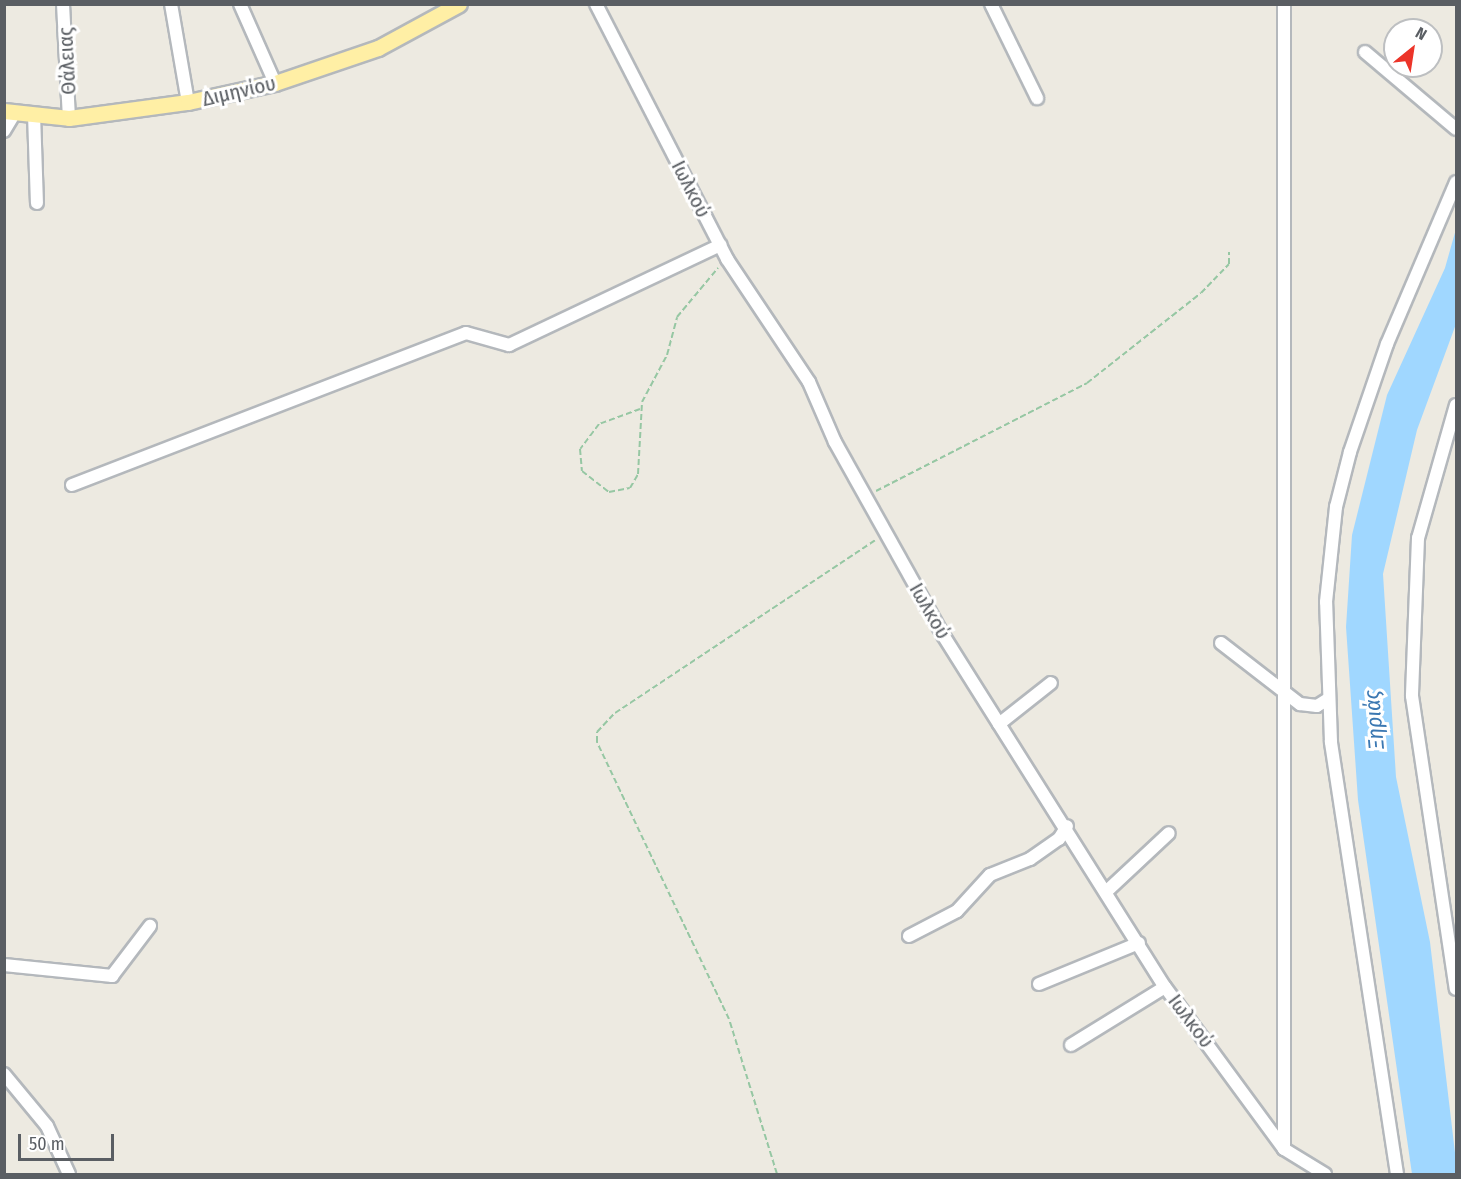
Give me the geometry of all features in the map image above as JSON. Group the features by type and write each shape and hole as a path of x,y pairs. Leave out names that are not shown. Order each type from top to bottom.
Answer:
{"main road":[{"name":"Διμηνίου","path":"10,112 69,118 188,102 275,83 378,48 459,4"}],"street":[{"name":"Θάλειας","path":"63,4 69,118"},
{"path":"171,4 188,102"},
{"path":"240,4 275,83"},
{"name":"Ιωλκού","path":"596,4 727,259 808,382 865,496 999,724 1108,890 1165,987 1284,1149 1326,1174"},
{"path":"991,4 1037,98"},
{"path":"1284,4 1284,1149"},
{"path":"1365,52 1456,129"},
{"path":"4,131 10,112"},
{"path":"33,114 37,203"},
{"path":"1397,1174 1335,775 1328,699 1326,603 1336,507 1350,452 1387,344 1456,182"},
{"path":"72,485 466,333 509,345 721,245"},
{"path":"1456,405 1419,528 1412,690 1456,989"},
{"path":"1221,643 1284,693 1308,707 1328,699"},
{"path":"999,724 1051,683"},
{"path":"909,936 957,911 990,875 1030,859 1059,839 1066,826"},
{"path":"1108,890 1169,833"},
{"path":"4,965 112,976 150,926"},
{"path":"1039,984 1139,943"},
{"path":"1071,1045 1165,987"},
{"path":"4,1074 47,1125 69,1174"}],"path":[{"path":"865,496 1087,383 1201,293 1229,264 1229,252"},
{"path":"640,410 599,424 580,449 582,471 609,492 630,488 638,474 640,410 667,355 677,317 727,259"},
{"path":"777,1174 729,1019 597,742 597,732 615,713 886,533"}],"water":[{"name":"Ξηριάς","path":"1456,229 1456,324 1417,430 1383,574 1396,777 1430,942 1456,1161 1456,1174 1412,1174 1358,800 1346,627 1352,535 1387,395 1445,268"}]}
